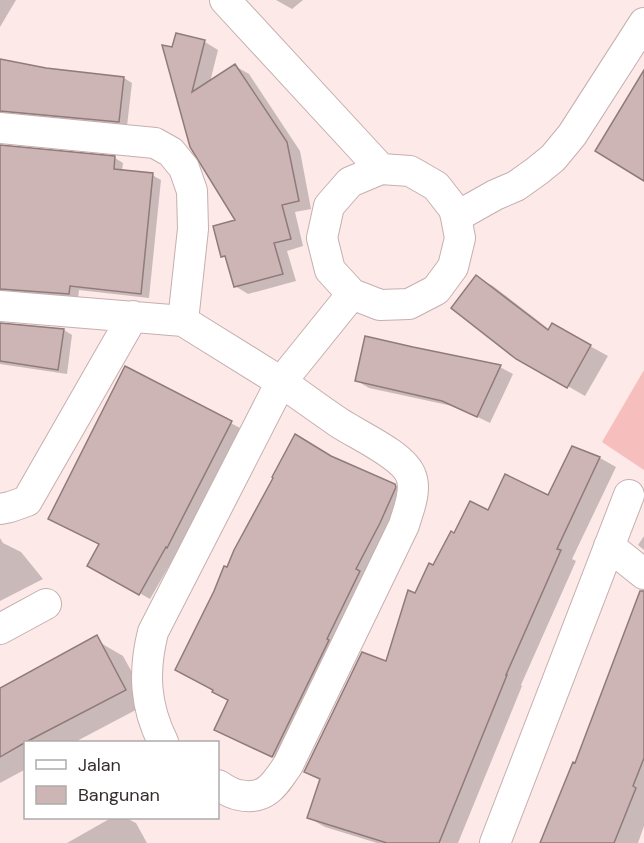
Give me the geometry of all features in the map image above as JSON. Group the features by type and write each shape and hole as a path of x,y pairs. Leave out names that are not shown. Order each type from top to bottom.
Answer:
{"street":[{"path":"225,0 381,169"},
{"path":"456,217 516,186 553,158 572,135 644,23"},
{"path":"0,128 155,143 171,152 184,168 192,191 193,229 183,321"},
{"path":"381,169 410,171 436,186 454,209 456,217 460,238 453,267 436,290 409,304 380,305 352,294 330,270 322,238 329,206 350,182 381,169"},
{"path":"162,741 154,724 150,707 146,670 153,632 281,382 352,294"},
{"path":"0,306 183,321 281,382 339,423 391,454 406,466 412,478 410,503 404,525 288,765 275,784 259,796 238,795 219,786"},
{"path":"0,509 27,501 133,316"},
{"path":"495,843 629,495"},
{"path":"609,546 644,574"},
{"path":"0,629 46,604"}],"shaded area":[{"path":"644,370 644,470 602,442"}],"building":[{"path":"176,33 205,40 192,92 235,64 287,142 299,201 282,205 291,239 274,243 283,274 234,287 225,256 221,257 213,226 235,220 190,147 162,45 172,47"},
{"path":"0,59 46,68 124,77 119,122 0,111"},
{"path":"644,70 644,181 595,151"},
{"path":"0,145 115,156 114,169 153,173 141,294 70,286 69,294 0,289"},
{"path":"476,275 548,330 552,323 591,345 567,388 516,359 451,308"},
{"path":"0,323 64,329 58,370 0,361"},
{"path":"365,336 501,365 477,417 442,401 355,381"},
{"path":"125,366 232,421 167,548 139,595 87,566 99,544 48,519"},
{"path":"295,434 331,456 395,484 396,487 356,569 360,571 327,639 329,640 272,757 214,730 228,700 175,670 224,566 227,567"},
{"path":"572,446 600,457 557,549 561,550 506,675 439,843 387,843 307,818 320,779 304,772 362,652 386,661 408,590 415,593 429,563 433,565 451,531 454,533 470,501 488,510 505,474 548,495"},
{"path":"640,591 644,591 644,758 633,786 636,788 614,843 540,843 573,762 575,763"},
{"path":"97,635 126,690 24,741 0,757 0,688"}]}
